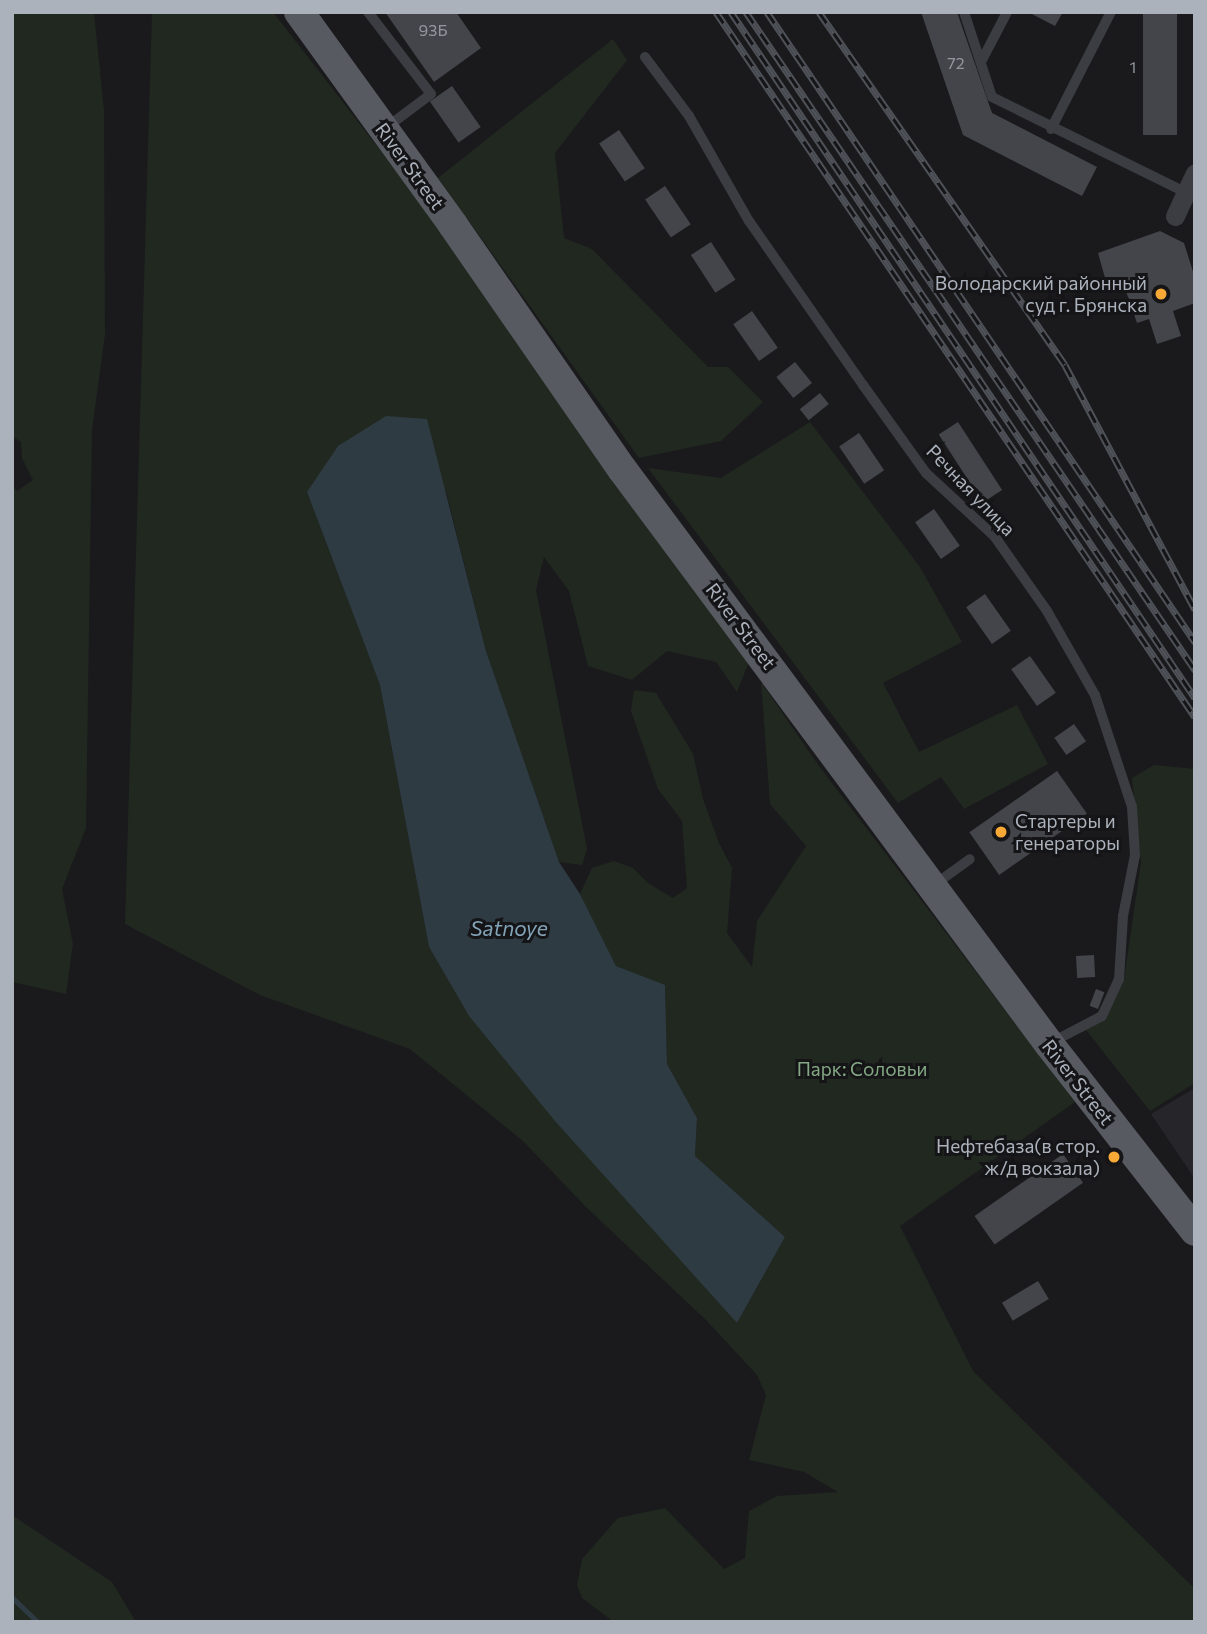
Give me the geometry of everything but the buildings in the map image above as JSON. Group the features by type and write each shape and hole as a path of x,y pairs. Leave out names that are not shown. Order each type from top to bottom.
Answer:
{"main road":[{"name":"River Street","path":"299,12 453,225 622,469 1049,1044 1195,1231"}],"street":[{"path":"1175,215 1195,173"}],"lane":[{"path":"368,12 431,94 383,130"},
{"path":"964,12 992,97 1051,129 1185,192"},
{"path":"981,62 1007,12"},
{"path":"1051,129 1111,12"},
{"name":"Речная улица","path":"645,57 689,116 749,221 863,385 926,473 995,537 1047,611 1095,695 1132,807 1135,855 1123,916 1119,979 1101,1016 1049,1044"},
{"path":"933,885 970,859"}],"shaded area":[{"path":"1195,1088 1195,1179 1151,1114"}],"green space":[{"path":"12,12 94,12 104,111 105,334 92,430 86,828 62,889 73,944 66,994 12,982 12,485 17,491 33,480 22,458 21,442 12,436"},
{"name":"Парк: Соловьи","path":"152,12 273,12 442,230 753,652 737,692 716,662 667,651 632,680 588,666 569,591 544,557 536,590 587,849 582,865 559,862 486,651 446,491 307,492 380,685 429,947 469,1016 737,1323 785,1237 695,1156 697,1118 667,1064 665,986 616,966 580,894 592,868 614,861 633,868 648,883 673,898 687,888 682,821 658,789 631,711 634,690 656,693 693,754 703,799 719,843 732,868 727,933 752,967 757,921 806,846 770,804 761,682 819,766 1075,1102 900,1226 973,1371 1195,1589 1195,1622 614,1622 582,1598 577,1585 582,1559 618,1518 665,1508 724,1569 745,1558 749,1511 777,1496 838,1492 804,1472 749,1460 766,1395 757,1375 707,1321 586,1207 523,1141 410,1049 260,995 125,924"},
{"path":"613,39 627,60 555,153 564,238 592,249 708,367 728,367 763,402 721,441 639,458 438,178"},
{"path":"810,422 920,567 962,642 883,683 919,752 1017,705 1048,764 964,809 941,777 898,803 648,468 721,478"},
{"path":"1154,765 1195,769 1195,1083 1150,1111 1086,1030 1103,1019 1124,980 1141,862 1132,778"},
{"path":"12,1515 112,1582 136,1622 12,1622"}],"water":[{"name":"Satnoye","path":"386,416 427,419 486,651 559,862 580,894 616,966 665,985 667,1064 697,1118 695,1156 785,1237 737,1323 555,1121 469,1016 429,947 380,685 307,492 338,446"}],"waterway":[{"path":"12,1597 38,1622"}],"railway":[{"path":"716,12 1195,717"},
{"path":"731,12 1195,698"},
{"path":"746,12 1195,670"},
{"path":"767,12 1195,642"},
{"path":"819,12 1065,365 1195,610"}],"place":[{"name":"Володарский районный суд г. Брянска","path":"1161,294"},
{"name":"Стартеры и генераторы","path":"1001,832"},
{"name":"Нефтебаза(в стор. ж/д вокзала)","path":"1114,1157"}]}
